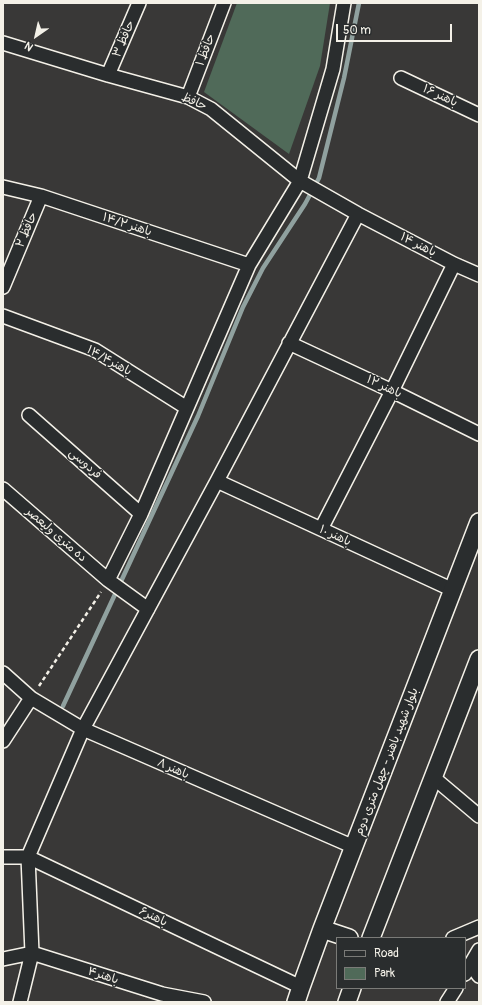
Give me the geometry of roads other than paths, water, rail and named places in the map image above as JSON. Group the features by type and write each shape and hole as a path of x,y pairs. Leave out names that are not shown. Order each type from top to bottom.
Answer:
{"street":[{"name":"حافظ ۳","path":"108,75 139,3"},
{"name":"حافظ ۱","path":"188,97 224,3"},
{"path":"108,580 141,514 249,265 300,181 333,69 344,3"},
{"name":"حافظ","path":"3,43 108,75 188,97 211,109 300,181 358,214"},
{"name":"باهنر ۱۶","path":"401,78 479,115"},
{"name":"باهنر ۱۴/۲","path":"3,187 41,196 249,265"},
{"name":"حافظ ۲","path":"3,287 41,196"},
{"path":"20,1002 32,953 28,857 83,729 217,481 358,214"},
{"name":"باهنر ۱۴","path":"358,214 454,264 479,275"},
{"path":"321,529 392,391 454,264"},
{"name":"باهنر۱۴/۴","path":"3,316 95,350 187,408"},
{"name":"باهنر ۱۲","path":"289,343 392,391 479,434"},
{"name":"فردوسی","path":"29,415 141,514"},
{"name":"باهنر ۱۰","path":"217,481 453,590"},
{"name":"ده متری ولیعصر","path":"3,489 108,580 148,609"},
{"name":"بلوار شهید باهنر - چهل متری دوم","path":"298,994 479,522"},
{"path":"371,937 479,659"},
{"name":"باهنر ۸","path":"3,673 31,698 83,729 354,847"},
{"path":"3,741 31,698"},
{"path":"434,778 479,816"},
{"name":"باهنر۶","path":"3,857 28,857 298,994"},
{"path":"455,937 479,927"},
{"path":"322,929 346,937"},
{"path":"479,950 468,969 479,976"},
{"name":"باهنر۴","path":"3,959 32,953 162,994 204,1002"},
{"path":"347,1002 352,989"},
{"path":"447,1002 455,989"}],"waterway":[{"path":"63,706 198,416 243,307 263,268 305,204 319,178 344,78 359,3"}]}
